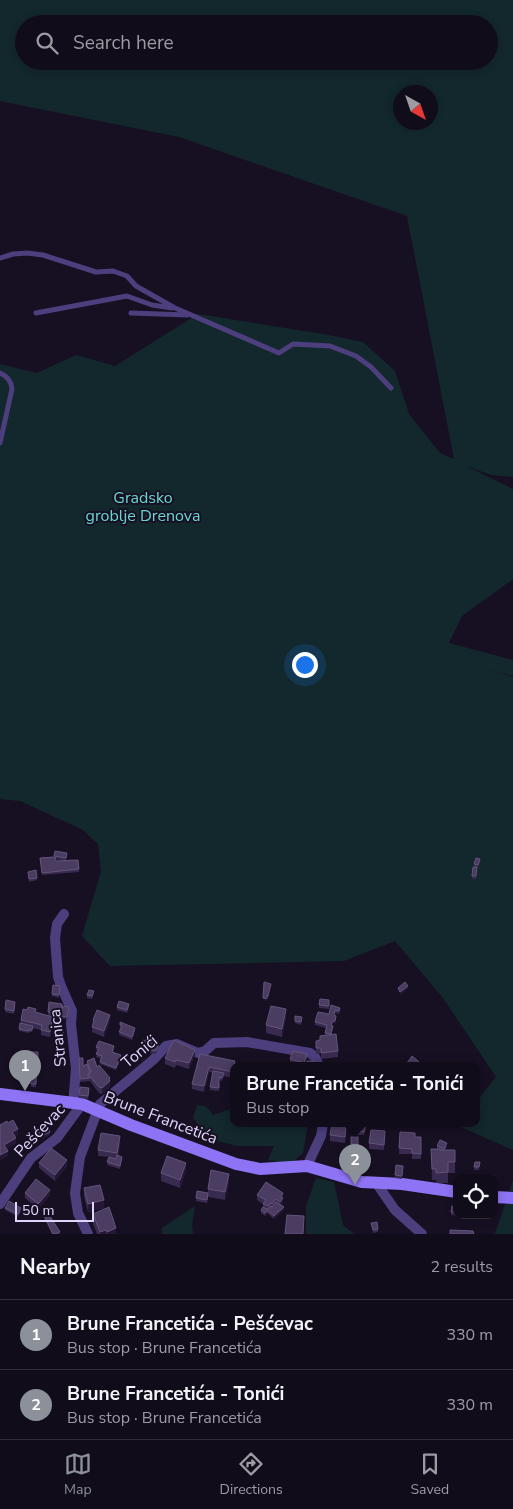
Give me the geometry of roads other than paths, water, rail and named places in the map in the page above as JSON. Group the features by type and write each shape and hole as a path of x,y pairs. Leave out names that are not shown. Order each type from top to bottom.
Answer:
{"street":[{"name":"Stranica","path":"64,914 57,924 54,938 60,986 72,1011 71,1024 78,1104"},
{"name":"Tonići","path":"98,1110 100,1104 153,1060 166,1046 172,1044 198,1053 205,1051 214,1044 247,1042 310,1053 315,1057 317,1062"},
{"name":"Brune Francetića","path":"0,1094 78,1104 236,1164 260,1169 307,1166 362,1182 402,1184 453,1191"},
{"name":"Pešćevac","path":"1,1200 31,1158 57,1138 78,1104"},
{"path":"88,1234 78,1213 75,1193 80,1157 98,1110"},
{"path":"307,1166 321,1136 322,1127"},
{"path":"377,1184 395,1210 422,1234"},
{"path":"498,1197 513,1198"}],"lane":[{"path":"0,258 13,254 27,253 96,272 113,271 127,276 136,286 175,308 279,353 294,344 330,346 356,356 371,367 391,388"},
{"path":"36,313 127,296 152,305 175,308"},
{"path":"131,313 191,315"},
{"path":"0,373 6,376 11,383 12,389 0,443"}],"place":[{"name":"Brune Francetića - Pešćevac","path":"25,1091"},
{"name":"Brune Francetića - Tonići","path":"355,1185"}],"park label":[{"name":"Gradsko groblje Drenova","path":"143,506"}]}
